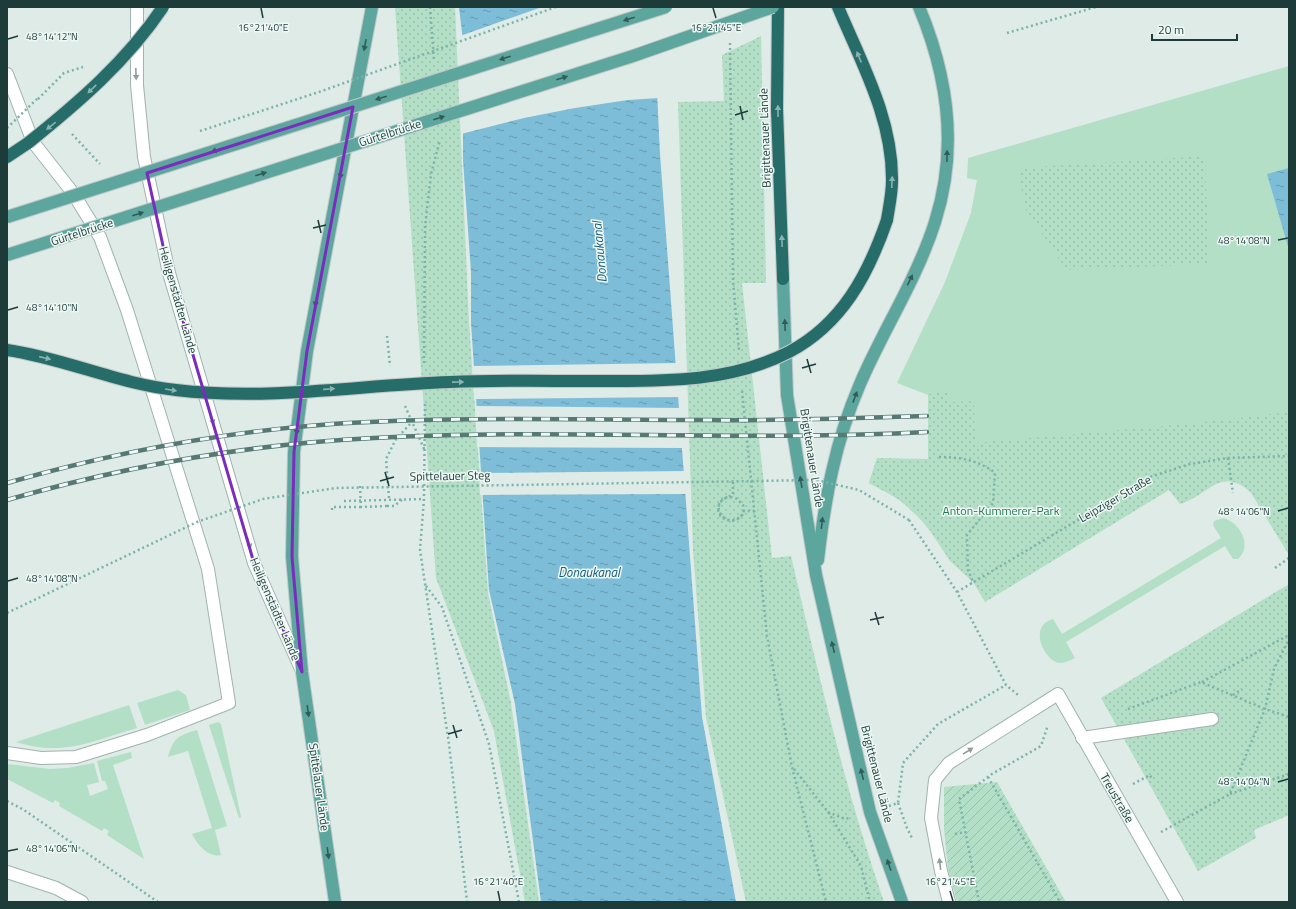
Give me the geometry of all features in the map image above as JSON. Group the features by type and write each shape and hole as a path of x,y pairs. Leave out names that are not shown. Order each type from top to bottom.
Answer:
{"highway":[{"path":"7,157 28,143 73,108 116,66 163,7"},
{"name":"Brigittenauer Lände","path":"778,7 778,109 783,280"},
{"path":"7,350 65,363 138,383 172,390 213,394 250,395 449,382 655,381 694,379 756,367 790,351 818,332 844,306 862,281 876,251 887,220 892,181 888,142 878,101 838,7"}],"main road":[{"name":"Heiligenstädter Lände","path":"302,672 292,557 294,452 307,351 372,7"},
{"path":"7,217 666,7"},
{"name":"Gürtelbrücke","path":"7,256 640,53 773,7"},
{"path":"816,575 825,499 839,440 860,385 919,261 935,222 947,168 948,120 942,78 927,26 919,7"},
{"name":"Brigittenauer Lände","path":"783,280 787,394 816,575 870,812 902,902"},
{"name":"Spittelauer Lände","path":"302,672 335,902"}],"street":[{"name":"Heiligenstädter Lände","path":"137,7 137,85 144,157 169,273 254,563 302,672"},
{"path":"7,74 33,142 73,193 100,237 128,310 208,569 229,703 146,735 76,757 41,758 7,753"},
{"path":"949,902 940,871 932,818 935,780 949,763 1058,694"},
{"name":"Treustraße","path":"1058,694 1177,902"},
{"path":"1082,738 1212,719"},
{"path":"7,872 56,888 82,902"}],"path":[{"path":"430,7 432,40"},
{"path":"198,132 319,92 556,7"},
{"path":"1007,33 1096,7"},
{"path":"7,128 64,73"},
{"path":"68,130 100,164 108,162"},
{"path":"424,368 425,227 431,174 441,137"},
{"path":"424,398 424,499 420,550 449,744 467,902"},
{"path":"389,498 386,459 396,439 412,422"},
{"name":"Leipziger Straße","path":"957,592 1150,477 1190,464 1228,458 1289,456"},
{"path":"940,457 953,457 976,462 988,467 995,473 993,503 967,535 968,570 973,582 969,585"},
{"path":"1228,458 1233,493"},
{"name":"Spittelauer Steg","path":"7,613 197,522 263,500 336,488 360,486 816,480 859,490 909,520 957,592"},
{"path":"733,482 733,494 724,498 720,503 718,510 722,517 728,521 734,521 740,518 744,513 743,505 737,499 729,497 720,503 718,510 722,517 728,521 740,518 744,511 755,511"},
{"path":"360,486 361,507"},
{"path":"344,501 389,498 424,499"},
{"path":"332,510 332,507 394,506 403,499"},
{"path":"1275,568 1289,558"},
{"path":"425,586 442,607 490,744 519,902"},
{"path":"870,812 898,803 903,763 938,724 1006,685 957,592"},
{"path":"1201,682 1289,635"},
{"path":"1230,794 1265,709 1274,669 1289,638"},
{"path":"1233,695 1242,689"},
{"path":"979,902 959,799 988,777 1041,746 1058,694"},
{"path":"826,902 792,767 828,812 861,866 870,902"},
{"path":"1143,842 1230,794 1289,774"},
{"path":"988,777 1060,902"},
{"path":"7,801 24,810 158,902"}],"highlighted area":[{"path":"353,107 307,351 294,452 292,557 302,672 254,563 169,273 147,173"}],"green space":[{"path":"395,7 455,7 469,323 488,593 511,703 539,902 525,902 494,731 436,578"},
{"path":"761,36 766,283 742,283 772,558 791,556 822,687 845,774 884,902 746,902 706,717 693,550 678,102 724,101 722,55"},
{"path":"1289,66 1289,445 950,561 925,524 907,506 884,490 869,483 877,458 928,459 928,395 897,383 945,282 971,213 977,180 967,178 968,158"},
{"path":"1205,156 1209,264 1066,270 1024,207 1019,168"},
{"name":"Anton-Kummerer-Park","path":"948,392 950,402 974,401 975,443 1196,423 1289,412 1289,555 1251,493 1240,485 1231,482 1222,482 1180,504 1169,490 985,602 973,582 950,561 927,525 900,500 869,483 877,458 928,460 928,394"},
{"path":"1223,518 1235,524 1242,535 1244,548 1238,559 1233,559 1225,546 1066,642 1075,658 1060,663 1049,657 1041,643 1040,636 1041,629 1045,623 1053,619 1062,634 1221,538 1213,525 1214,521"},
{"path":"1289,584 1289,815 1254,830 1256,838 1198,871 1101,698"},
{"path":"178,690 186,695 190,710 145,725 137,703"},
{"path":"129,705 137,728 77,746 63,748 48,748 16,742"},
{"path":"218,722 221,724 241,817 239,818 209,725"},
{"path":"197,730 227,826 215,830 221,855 207,852 200,846 192,834 212,828 188,751 168,757 172,745 178,738"},
{"path":"131,752 132,758 113,765 144,859 107,835 109,831 104,828 102,831 59,806 60,803 55,800 53,803 7,779 9,777 7,776 7,764 50,769 67,768 94,763 99,782 87,785 90,796 108,789 105,781 102,781 97,761"},
{"path":"997,782 1066,902 957,902 948,869 944,829 944,787"}],"water":[{"name":"Donaukanal","path":"459,7 653,7 660,154 702,717 736,902 541,902 515,704 489,590 471,323 471,272 463,160 463,41"},
{"path":"1289,168 1289,250 1267,174"}],"pier":[{"path":"542,7 655,7 659,98 628,100 575,108 524,118 461,134 460,36"},
{"path":"678,363 680,397 474,399 472,366"},
{"path":"475,406 681,408 684,448 477,447"},
{"path":"686,471 687,494 480,495 479,473"}],"railway":[{"path":"7,483 87,462 168,445 250,432 332,424 473,419 763,420 927,416"},
{"path":"7,500 97,477 189,458 281,445 328,441 443,435 789,436 927,432"}]}
